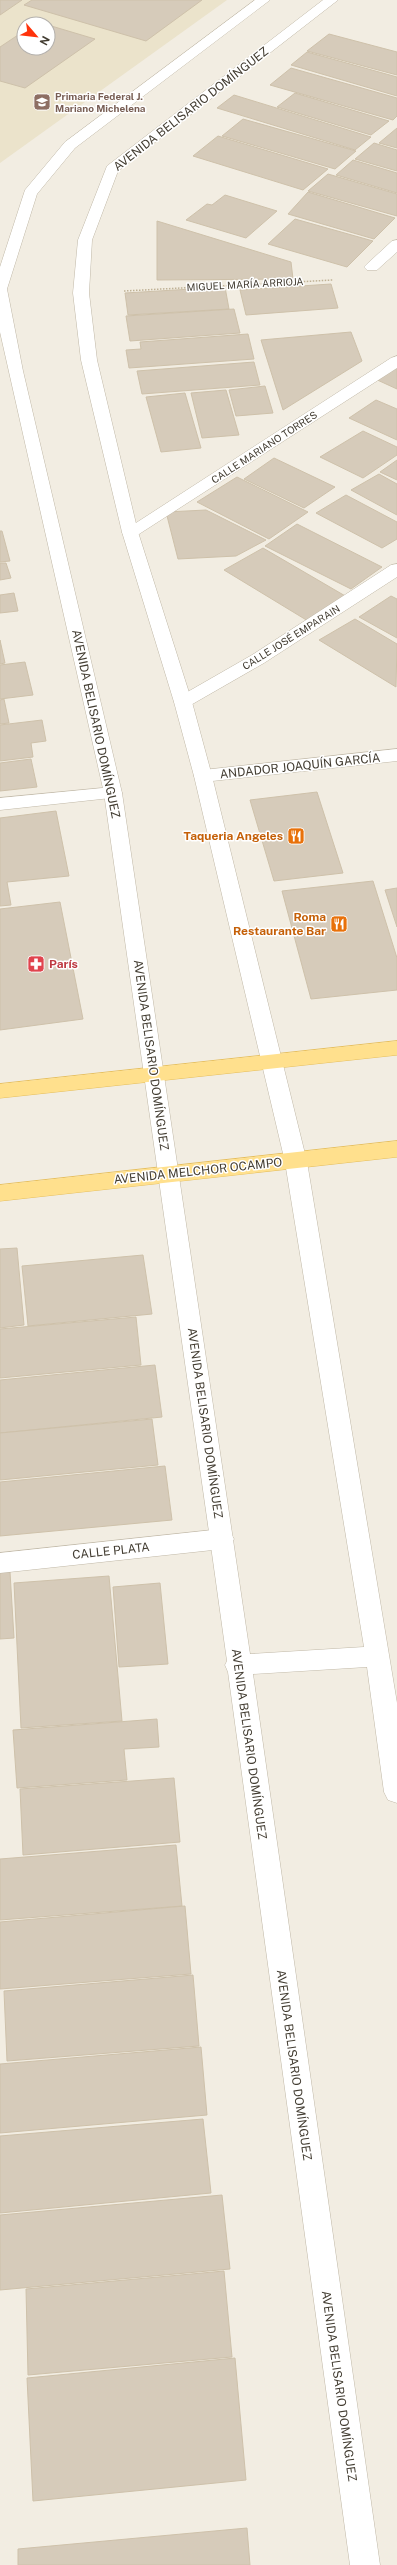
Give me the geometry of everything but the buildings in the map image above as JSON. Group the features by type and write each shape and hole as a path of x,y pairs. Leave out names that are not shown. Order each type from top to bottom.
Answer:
{"main road":[{"path":"0,1092 154,1073 273,1062 397,1048"},
{"name":"AVENIDA MELCHOR OCAMPO","path":"0,1193 169,1173 296,1162 397,1149"}],"street":[{"name":"AVENIDA BELISARIO DOMÍNGUEZ","path":"262,0 70,145 30,193 21,227 0,290 15,371 113,793 222,1539 237,1665 365,2565"},
{"name":"AVENIDA BELISARIO DOMÍNGUEZ","path":"331,0 112,169 85,240 81,293 88,360 130,532 183,702 203,776 296,1162 378,1656 397,1792"},
{"path":"372,268 397,244"},
{"name":"CALLE MARIANO TORRES","path":"130,532 397,361"},
{"name":"CALLE JOSÉ EMPARAIN","path":"183,702 258,659 397,569"},
{"name":"ANDADOR JOAQUÍN GARCÍA","path":"203,776 397,755"},
{"path":"0,804 113,793"},
{"name":"CALLE PLATA","path":"0,1563 222,1539"},
{"path":"237,1665 378,1656"}],"path":[{"name":"MIGUEL MARÍA ARRIOJA","path":"81,293 358,278 372,268"}],"shaded area":[{"name":"Primaria Federal J. Mariano Michelena","path":"0,0 227,0 0,163"}],"place":[{"name":"Primaria Federal J. Mariano Michelena","path":"42,102"},
{"name":"Taqueria Angeles","path":"296,836"},
{"name":"Roma Restaurante Bar","path":"339,924"},
{"name":"París","path":"36,964"}]}
